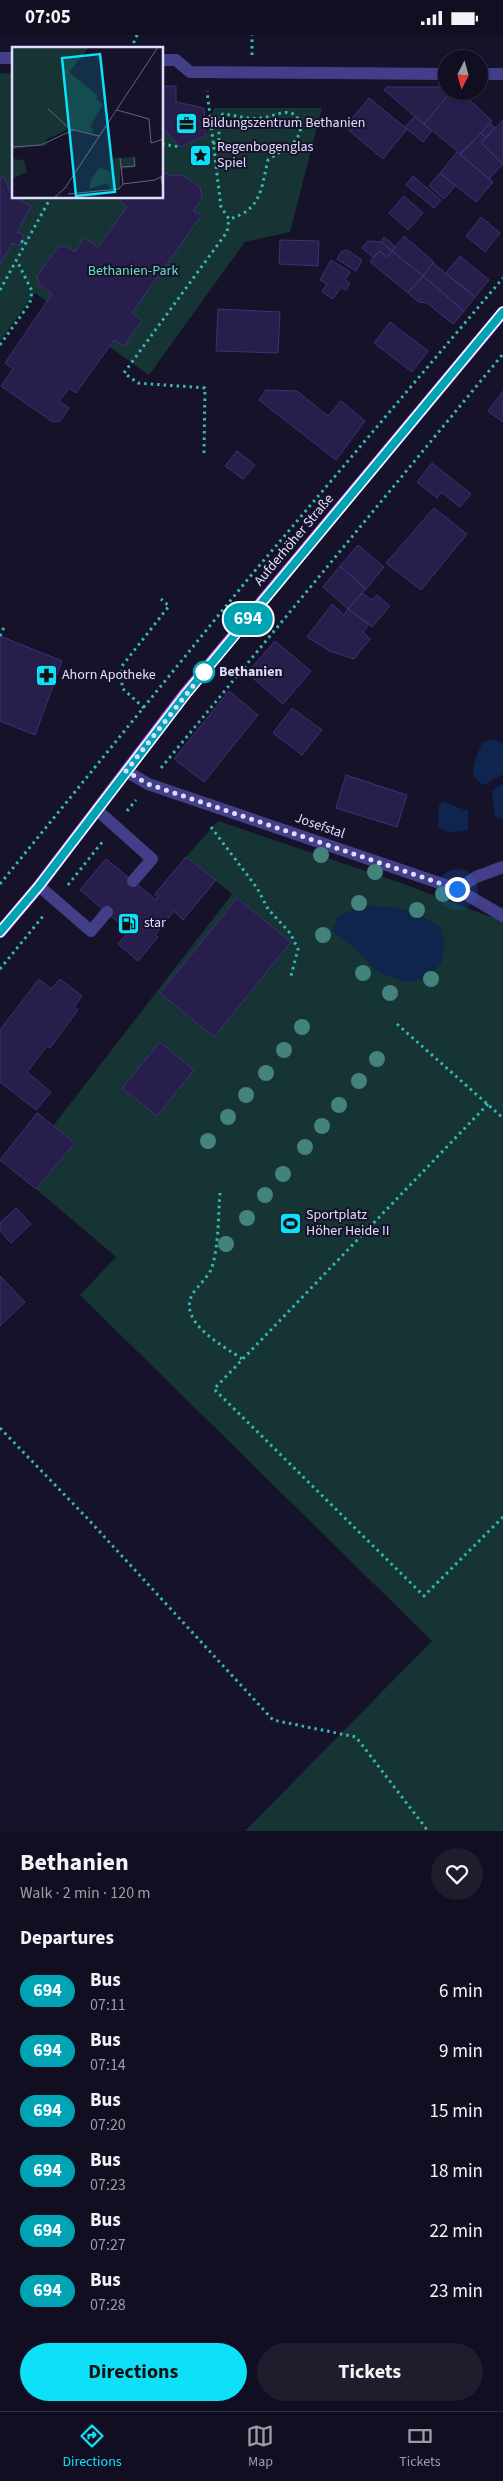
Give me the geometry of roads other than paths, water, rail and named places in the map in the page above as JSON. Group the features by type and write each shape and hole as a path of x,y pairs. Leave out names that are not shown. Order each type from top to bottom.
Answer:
{"main road":[{"name":"Aufderhöher Straße","path":"0,932 39,886 191,687 503,312"}],"street":[{"path":"164,60 176,60 190,72 204,73 438,74"},
{"path":"488,74 503,74"},
{"name":"Josefstal","path":"126,771 148,784 457,889 503,916"},
{"path":"97,810 152,859 133,881"},
{"path":"457,889 476,877 503,867"},
{"path":"39,886 91,931 107,913"}],"water":[{"path":"493,739 503,743 503,774 485,785 475,777 473,767 482,743"},
{"path":"501,784 503,785 503,819 495,817 492,791"},
{"path":"444,802 468,811 468,831 449,832 438,828 439,804"},
{"path":"360,906 402,909 440,927 445,944 441,964 425,978 406,982 378,972 352,945 332,931 338,917"}],"place":[{"name":"Bildungszentrum Bethanien","path":"186,123"},
{"name":"Regenbogenglas Spiel","path":"201,155"},
{"name":"Bethanien","path":"204,672"},
{"name":"Ahorn Apotheke","path":"46,675"},
{"name":"star","path":"128,923"},
{"name":"Sportplatz Höher Heide II","path":"290,1223"}],"park label":[{"name":"Bethanien-Park","path":"133,271"}]}
